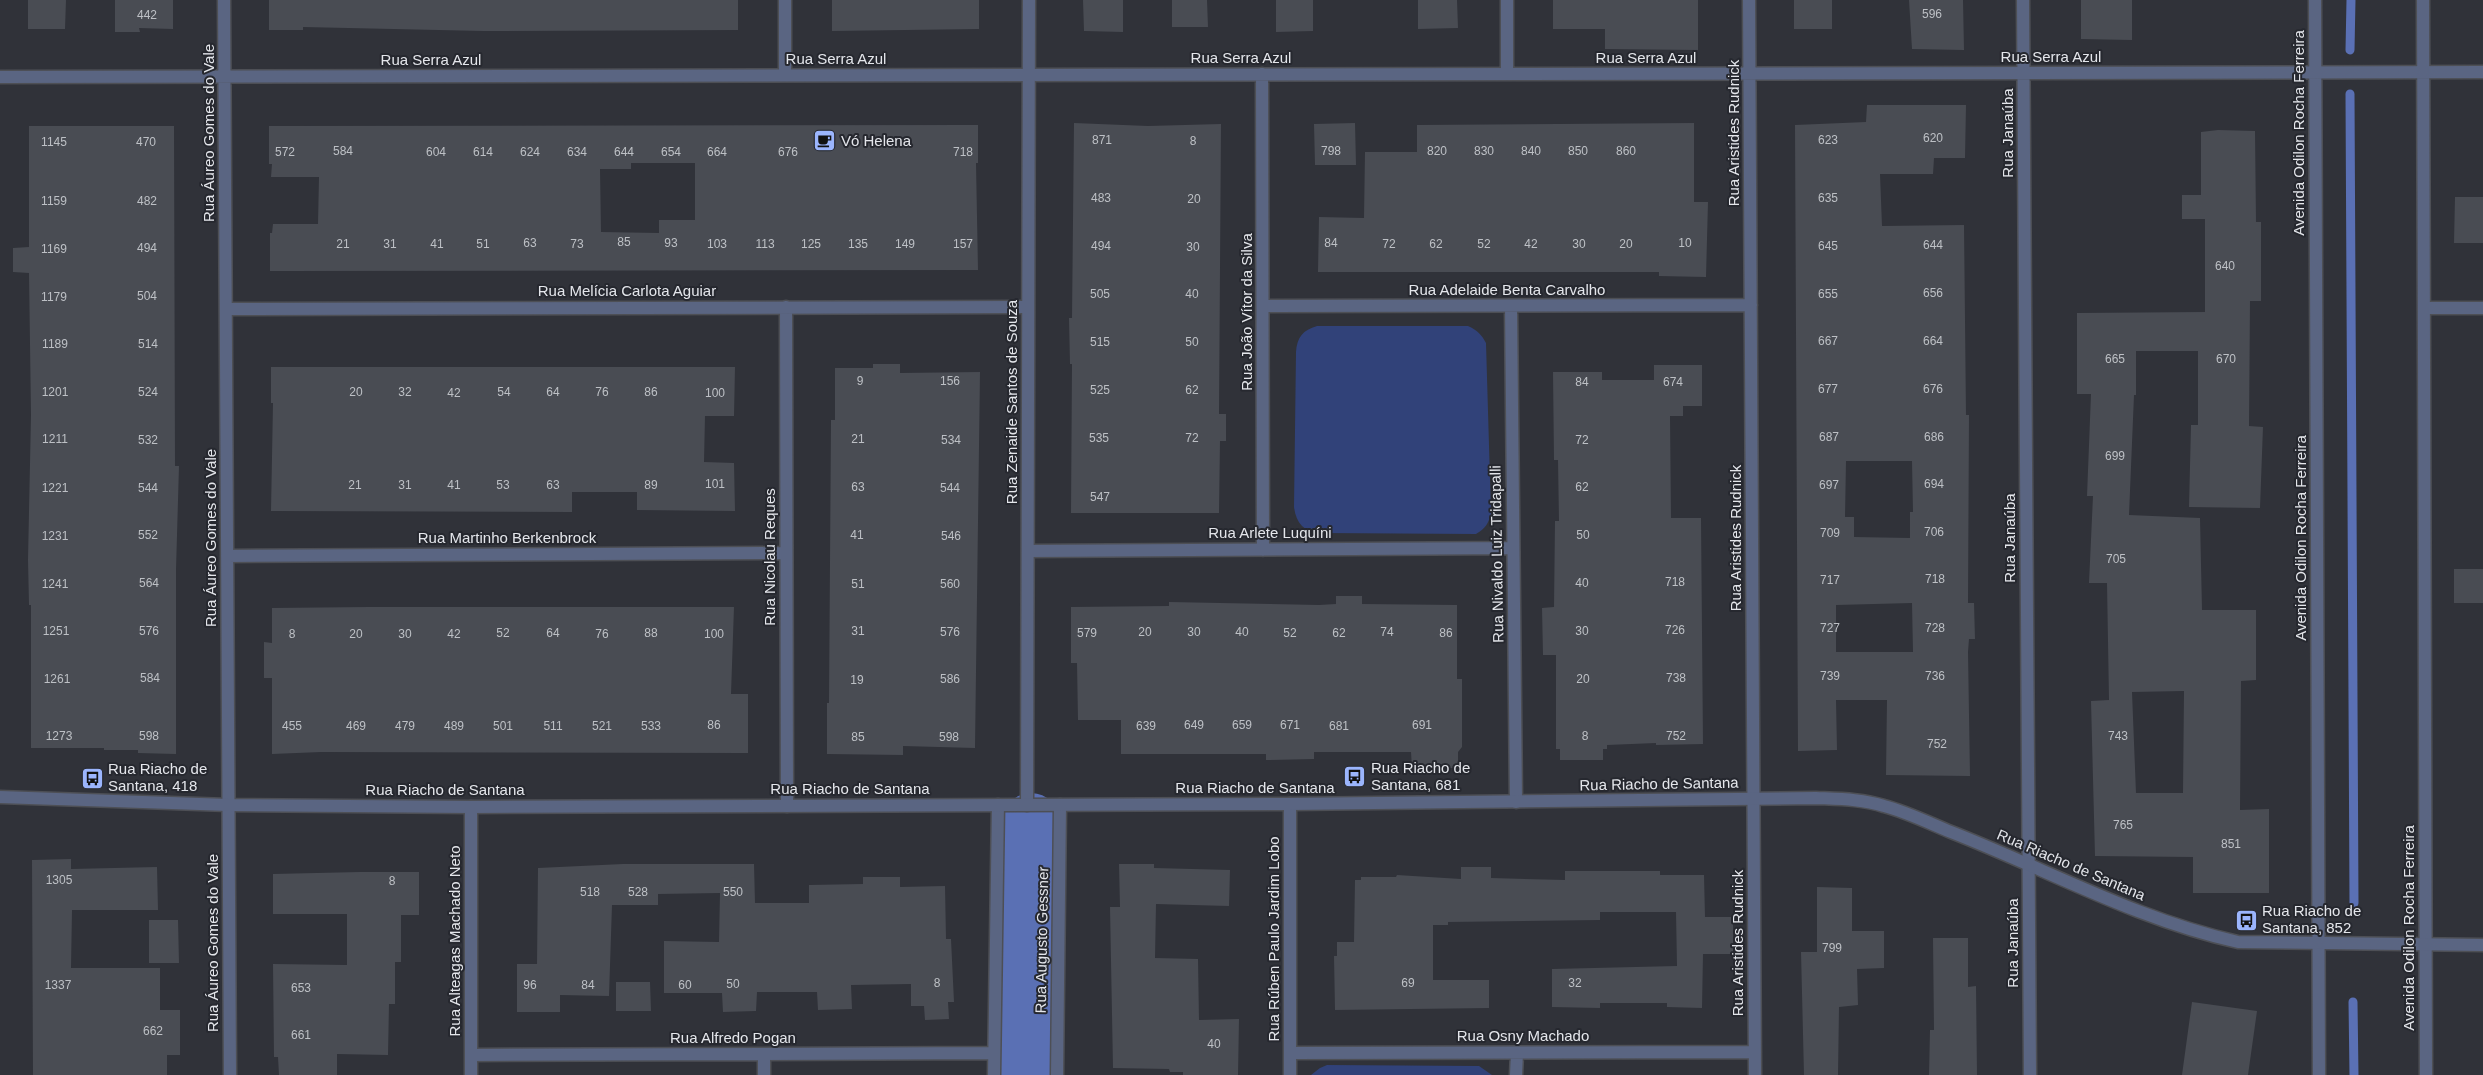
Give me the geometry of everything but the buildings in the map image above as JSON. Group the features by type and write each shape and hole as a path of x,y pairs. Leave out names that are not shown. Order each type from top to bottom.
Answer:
{"street":[{"name":"Rua Áureo Gomes do Vale","path":"224,0 230,1075"},
{"path":"785,0 785,75"},
{"name":"Rua Zenaide Santos de Souza","path":"1027,805 1029,0"},
{"path":"1507,0 1507,74"},
{"name":"Rua Aristides Rudnick","path":"1750,0 1755,1075"},
{"name":"Rua Janaúba","path":"2023,0 2030,1075"},
{"name":"Avenida Odilon Rocha Ferreira","path":"2315,0 2319,1075"},
{"name":"Avenida Odilon Rocha Ferreira","path":"2423,0 2426,1075"},
{"name":"Rua Serra Azul","path":"0,77 2483,72"},
{"name":"Rua João Vítor da Silva","path":"1262,74 1263,550"},
{"name":"Rua Adelaide Benta Carvalho","path":"1263,306 1751,305"},
{"name":"Rua Nivaldo Luiz Tridapalli","path":"1510,306 1516,802"},
{"name":"Rua Nicolau Reques","path":"786,307 787,806"},
{"name":"Rua Melícia Carlota Aguiar","path":"226,308 1028,307"},
{"path":"2424,308 2483,308"},
{"name":"Rua Arlete Luquíni","path":"1028,551 1513,548"},
{"name":"Rua Martinho Berkenbrock","path":"227,556 786,553"},
{"name":"Rua Riacho de Santana","path":"0,798 228,805 471,807 998,806 1816,798 1858,800 1884,806 2028,864 2164,922 2200,934 2238,942 2483,945"},
{"name":"Rua Rúben Paulo Jardim Lobo","path":"1290,804 1290,1075"},
{"name":"Rua Augusto Gessner","path":"1057,1075 1060,805"},
{"path":"994,1075 998,806"},
{"name":"Rua Alteagas Machado Neto","path":"471,807 472,1075"},
{"path":"1516,1075 1517,1052"},
{"name":"Rua Osny Machado","path":"1290,1053 1755,1052"},
{"name":"Rua Alfredo Pogan","path":"471,1055 994,1053"},
{"path":"764,1054 764,1075"}],"shaded area":[{"path":"1317,326 1468,326 1481,335 1486,343 1491,513 1488,523 1482,530 1476,534 1320,533 1309,531 1302,526 1297,518 1294,507 1296,352 1299,338 1304,332"},
{"path":"1327,1065 1479,1066 1492,1075 1311,1075"}],"waterway":[{"path":"2350,50 2351,0"},
{"path":"2350,94 2354,903"},
{"path":"1026,1075 1031,821"},
{"path":"2353,1002 2354,1075"}],"place":[{"name":"Vó Helena","path":"825,141"},
{"name":"Rua Riacho de Santana, 681","path":"1355,777"},
{"name":"Rua Riacho de Santana, 418","path":"92,778"},
{"name":"Rua Riacho de Santana, 852","path":"2246,920"}]}
